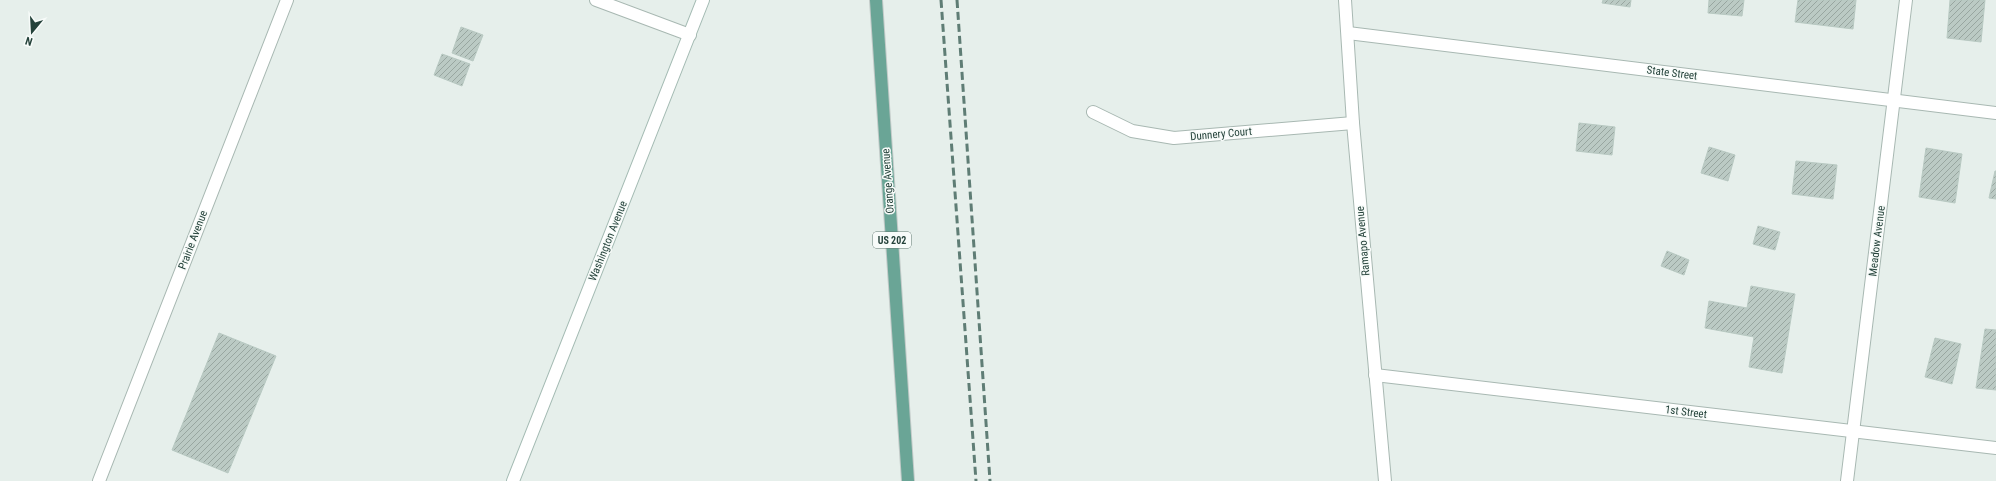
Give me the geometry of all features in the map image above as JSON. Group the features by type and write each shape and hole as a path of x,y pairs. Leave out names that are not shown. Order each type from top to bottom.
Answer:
{"main road":[{"name":"Orange Avenue","path":"876,0 908,481"}],"street":[{"name":"Prairie Avenue","path":"99,481 288,0"},
{"path":"596,0 690,34"},
{"name":"Washington Avenue","path":"513,481 703,0"},
{"name":"Ramapo Avenue","path":"1345,0 1353,123 1385,481"},
{"name":"Meadow Avenue","path":"1847,481 1906,0"},
{"name":"State Street","path":"1348,33 1996,113"},
{"name":"Dunnery Court","path":"1093,112 1132,131 1174,138 1353,123"},
{"name":"1st Street","path":"1375,375 1996,448"}],"building":[{"path":"1603,0 1631,0 1630,7 1602,3"},
{"path":"1709,0 1744,0 1742,16 1708,13"},
{"path":"1798,0 1856,0 1853,29 1795,22"},
{"path":"1950,0 1985,0 1981,42 1947,38"},
{"path":"461,27 483,35 473,61 452,53"},
{"path":"442,54 470,64 462,86 434,75"},
{"path":"1579,123 1615,127 1612,155 1576,151"},
{"path":"1709,147 1735,155 1728,181 1701,173"},
{"path":"1926,148 1962,154 1955,203 1919,197"},
{"path":"1796,161 1837,165 1833,199 1792,194"},
{"path":"1996,171 1996,199 1989,198"},
{"path":"1758,226 1780,232 1775,250 1753,244"},
{"path":"1667,251 1689,260 1684,275 1661,266"},
{"path":"1751,286 1795,294 1782,373 1749,367 1754,337 1705,328 1709,301 1747,308"},
{"path":"1985,329 1996,330 1996,390 1976,388"},
{"path":"219,333 276,356 228,473 172,450"},
{"path":"1935,338 1961,344 1952,384 1925,377"}],"railway":[{"path":"941,0 976,481"},
{"path":"957,0 990,481"}]}
